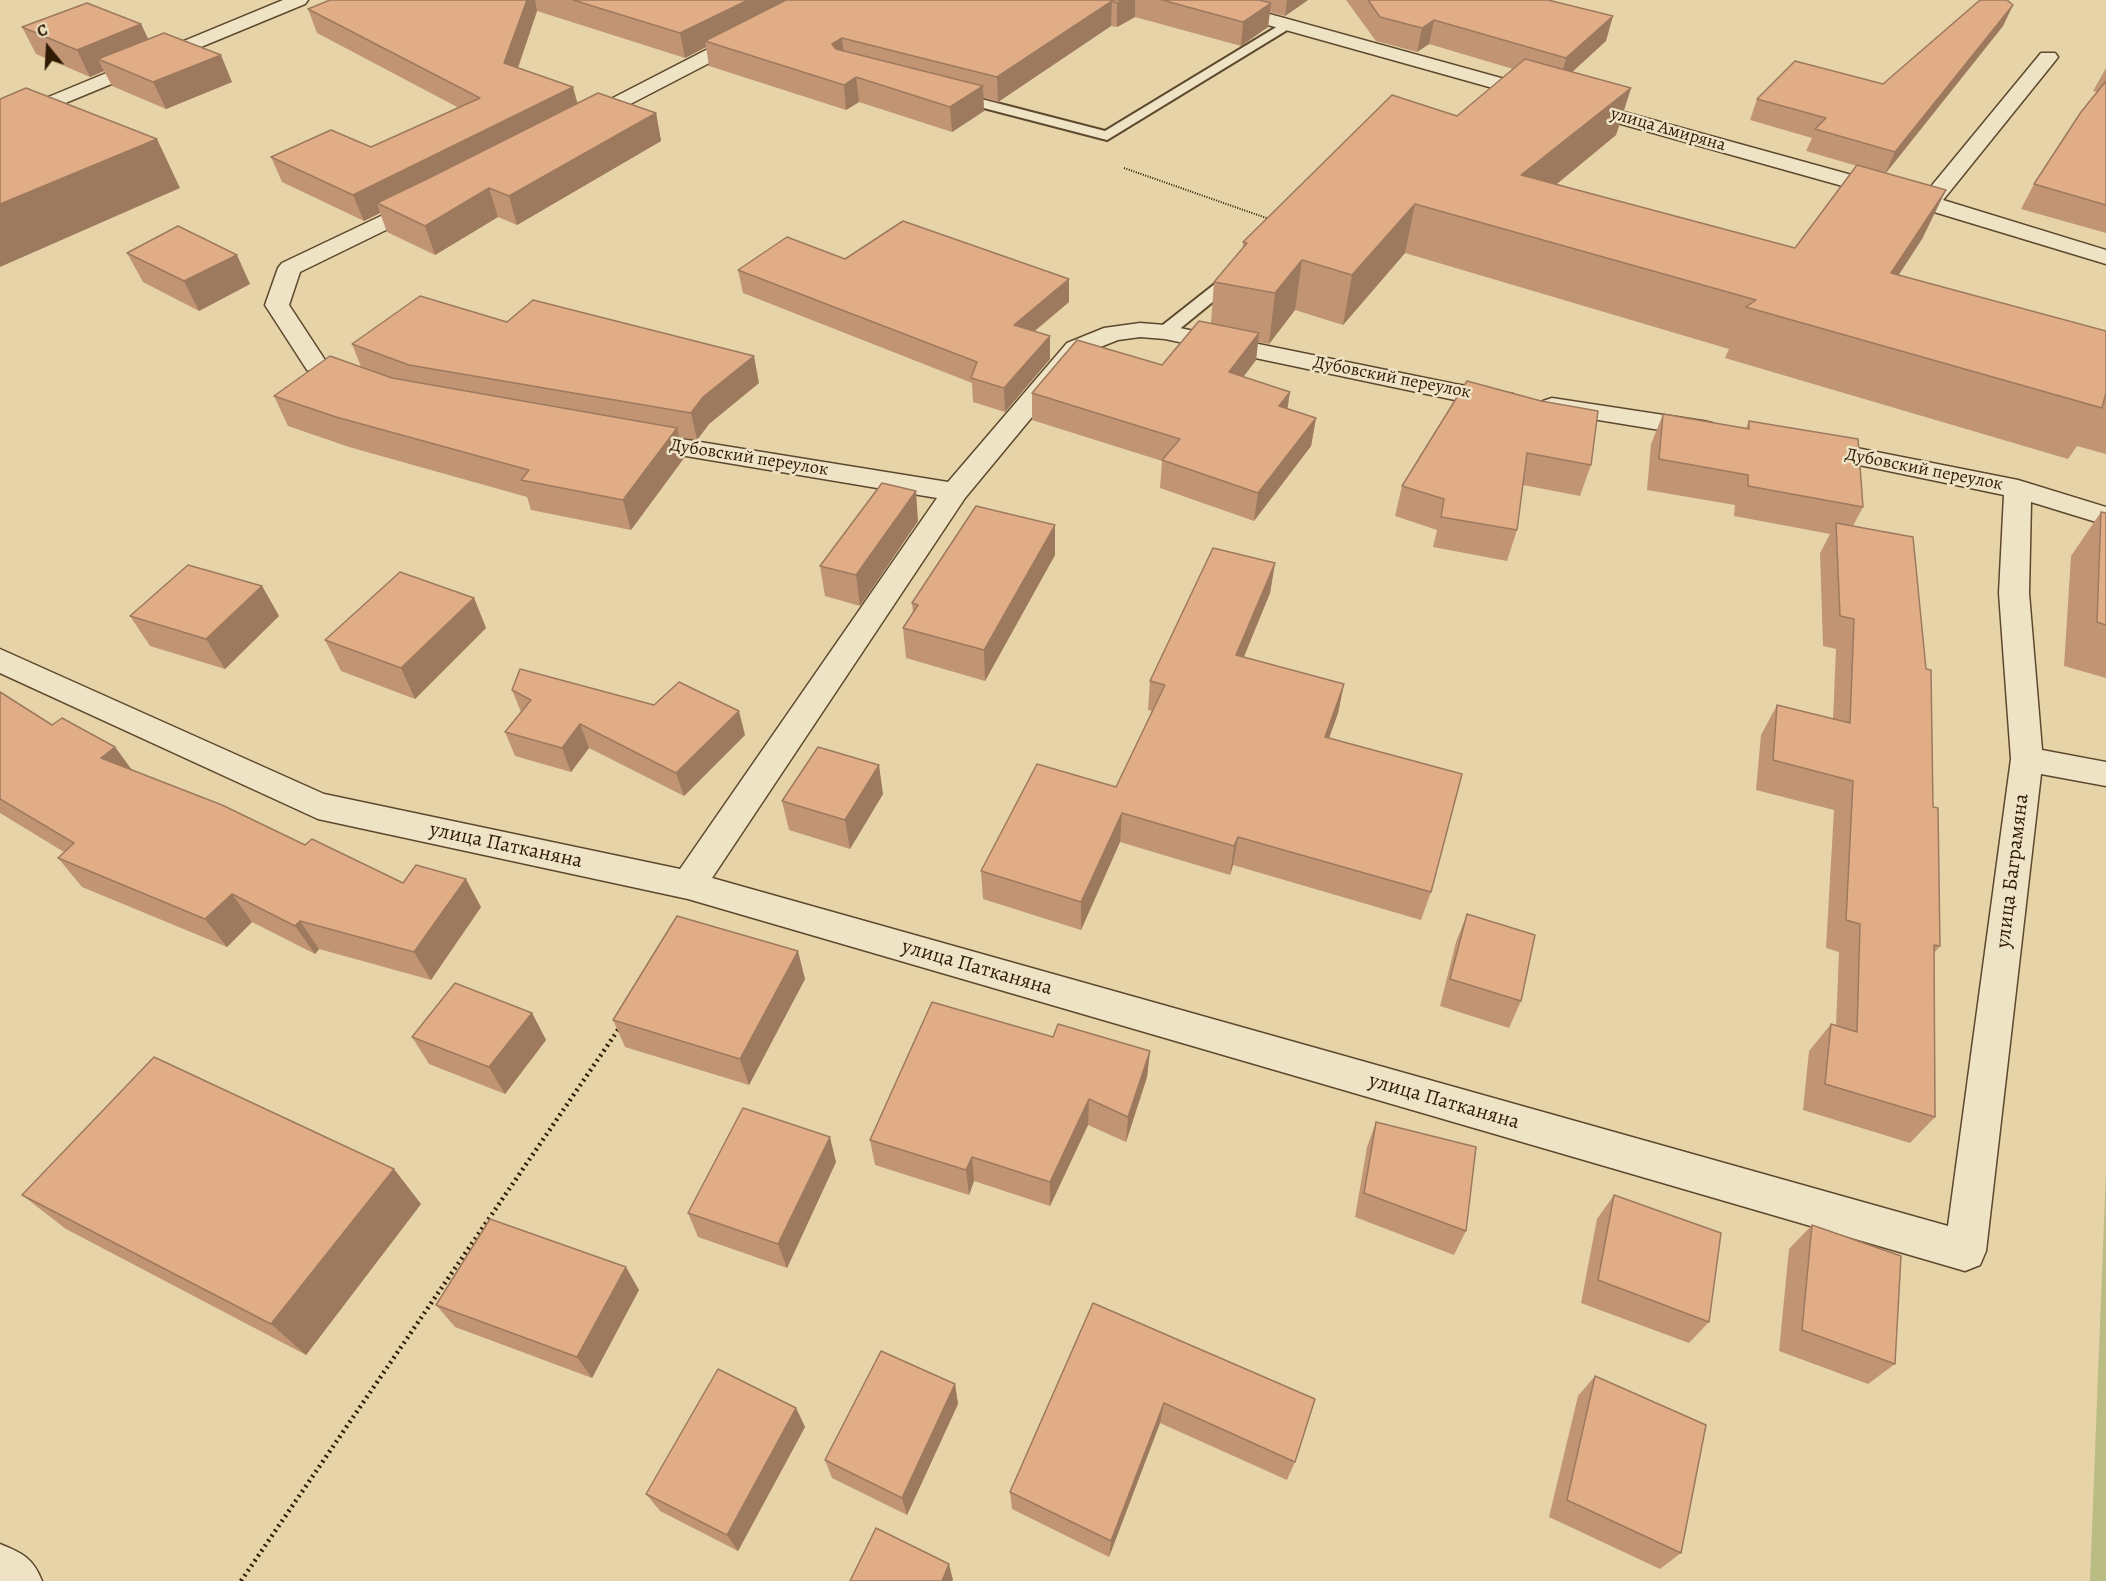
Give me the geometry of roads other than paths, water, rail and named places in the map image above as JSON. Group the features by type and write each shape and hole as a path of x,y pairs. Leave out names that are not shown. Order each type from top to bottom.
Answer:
{"street":[{"path":"0,124 299,0"},
{"path":"566,129 817,0"},
{"name":"улица Амиряна","path":"1198,0 1929,203 2106,257"},
{"path":"1929,203 2048,57"},
{"path":"381,389 316,365 277,305 290,268 441,194"},
{"name":"Дубовский переулок","path":"688,885 956,492 1076,348 1113,333 1140,330 1165,332 1455,392 1730,433"},
{"name":"Дубовский переулок","path":"620,437 956,492"},
{"name":"Дубовский переулок","path":"1788,442 2018,489 2106,516"},
{"name":"улица Баграмяна","path":"1965,1251 2027,759 2014,593 2018,489"},
{"name":"улица Патканяна","path":"0,660 318,806 688,885 1965,1251"},
{"path":"2027,759 2106,774"},
{"path":"0,1568 18,1581"}],"lane":[{"path":"944,93 1107,136 1288,24"},
{"path":"1165,332 1251,262 1281,223"}]}
